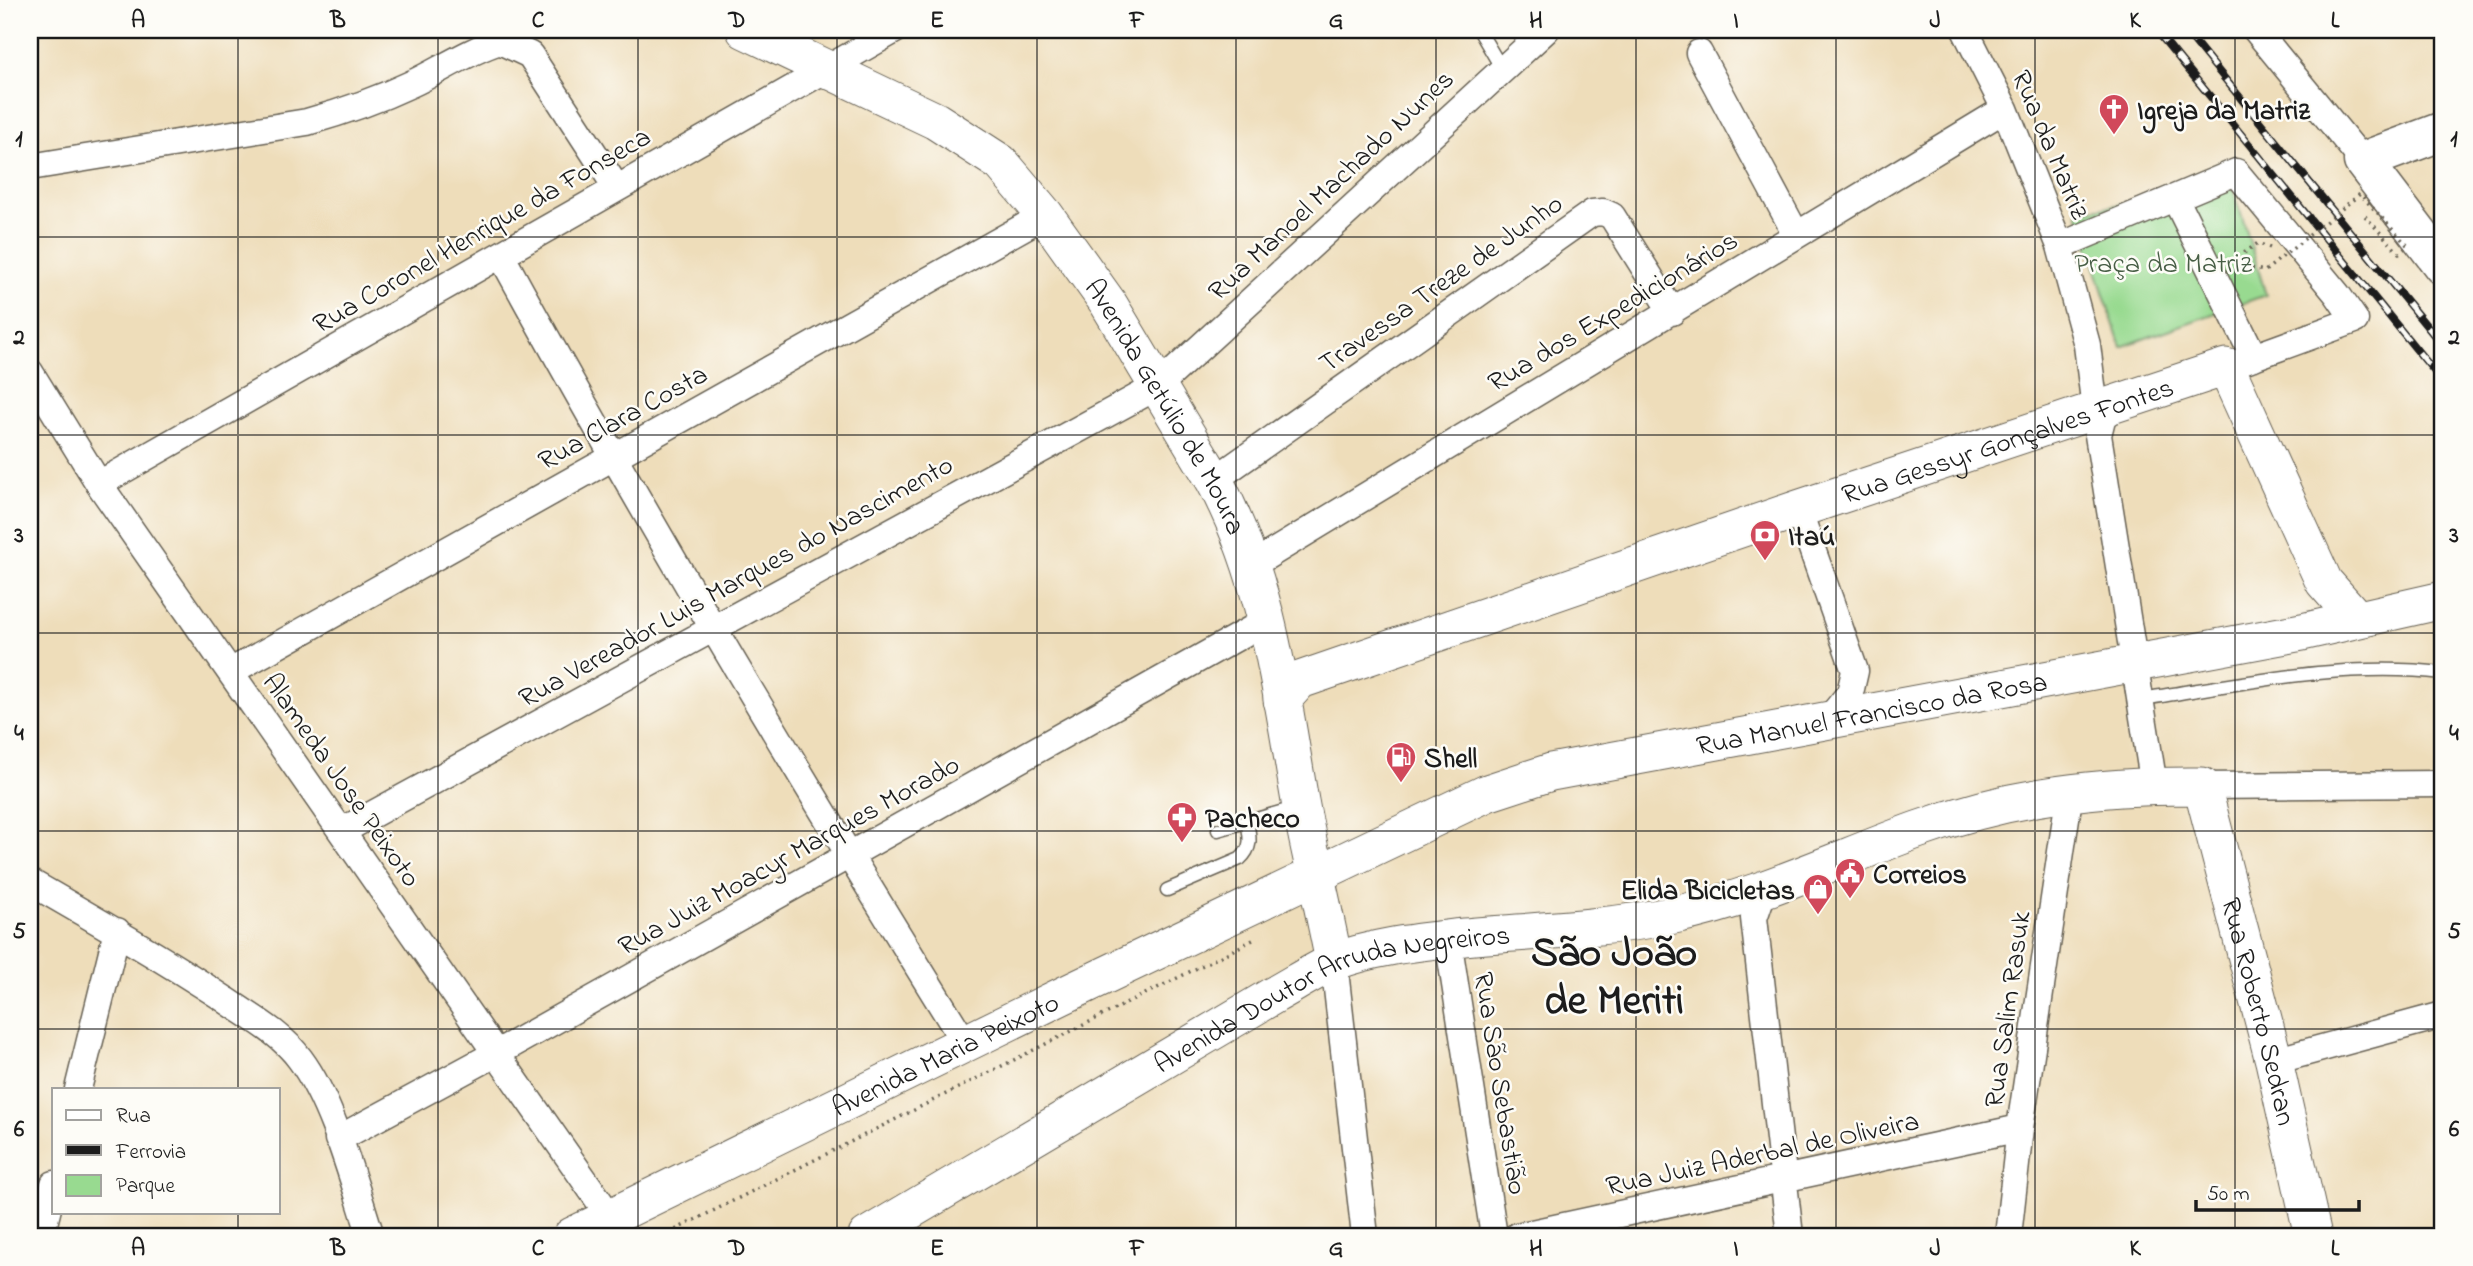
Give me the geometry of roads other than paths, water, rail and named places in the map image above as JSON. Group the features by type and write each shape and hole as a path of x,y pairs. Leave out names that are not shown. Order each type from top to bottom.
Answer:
{"main road":[{"name":"Avenida Getúlio de Moura","path":"745,30 936,121 1001,163 1045,215 1108,303 1214,480 1230,510 1252,565 1286,683 1301,806 1334,962"},
{"path":"2443,131 2363,161 2443,266"},
{"path":"2240,362 2324,582 2356,618"},
{"name":"Rua Gessyr Gonçalves Fontes","path":"1286,683 2240,362"},
{"path":"2302,632 2316,614 2324,582"},
{"name":"Rua Manuel Francisco da Rosa","path":"1316,873 1487,793 1551,772 2302,632 2443,600"},
{"name":"Avenida Doutor Arruda Negreiros","path":"885,1231 1274,995 1334,962 1394,945 1625,923 1751,902 1919,829 2022,799 2070,791 2202,786"},
{"name":"Rua Roberto Sedran","path":"2202,786 2274,1061 2313,1236"},
{"name":"Avenida Maria Peixoto","path":"572,1236 1316,873"}],"street":[{"name":"Rua Coronel Henrique da Fonseca","path":"99,484 895,30"},
{"name":"Rua Manoel Machado Nunes","path":"1158,386 1546,30"},
{"name":"Rua da Matriz","path":"1965,30 2005,109 2060,246 2103,406"},
{"path":"2256,30 2363,161"},
{"path":"30,167 329,116 412,84 482,46 500,41 518,46 530,55 616,187"},
{"path":"1699,53 1796,234"},
{"name":"Rua dos Expedicionários","path":"1252,565 2005,109"},
{"name":"Rua Gessyr Gonçalves Fontes","path":"2175,198 2236,172 2337,293 2355,320 2240,362"},
{"path":"2060,246 2175,198 2240,362"},
{"name":"Travessa Treze de Junho","path":"1214,480 1592,213 1603,212 1612,216 1672,312"},
{"name":"Rua Clara Costa","path":"230,672 1045,215"},
{"path":"501,255 611,458 849,857 965,1043"},
{"name":"Alameda Jose Peixoto","path":"30,372 99,484 611,1218"},
{"name":"Rua Vereador Luis Marques do Nascimento","path":"342,831 1158,386"},
{"path":"2103,406 2098,435 2137,663 2154,786"},
{"path":"1798,509 1856,671 1850,693 1829,719"},
{"name":"Rua Juiz Moacyr Marques Morado","path":"338,1139 497,1054 1266,621"},
{"path":"2202,786 2443,784"},
{"name":"Rua Salim Rasuk","path":"2008,1236 2020,1128 2070,791"},
{"path":"30,882 117,931 276,1034 300,1059 314,1083 338,1139 371,1236"},
{"path":"1751,902 1790,1236"},
{"path":"78,1088 117,931"},
{"name":"Rua São Sebastião","path":"1448,939 1494,1236"},
{"path":"1334,962 1365,1236"},
{"path":"2274,1061 2443,1015"},
{"name":"Rua Juiz Aderbal de Oliveira","path":"1517,1236 2020,1128"},
{"path":"41,1236 52,1192"}],"lane":[{"path":"1479,30 1502,69"},
{"path":"2142,699 2299,675 2369,671 2443,673"},
{"path":"1217,830 1301,806"},
{"path":"1167,890 1240,859 1251,842 1247,821"}],"railway":[{"path":"2156,30 2443,382"},
{"path":"2185,30 2443,346"}],"place":[{"name":"Igreja da Matriz","path":"2114,136"},
{"name":"Itaú","path":"1765,562"},
{"name":"Shell","path":"1401,784"},
{"name":"Pacheco","path":"1182,844"},
{"name":"Correios","path":"1850,900"},
{"name":"Elida Bicicletas","path":"1818,916"}],"district":[{"name":"São João de Meriti","path":"1614,974"}],"park label":[{"name":"Praça da Matriz","path":"2163,262"}]}
